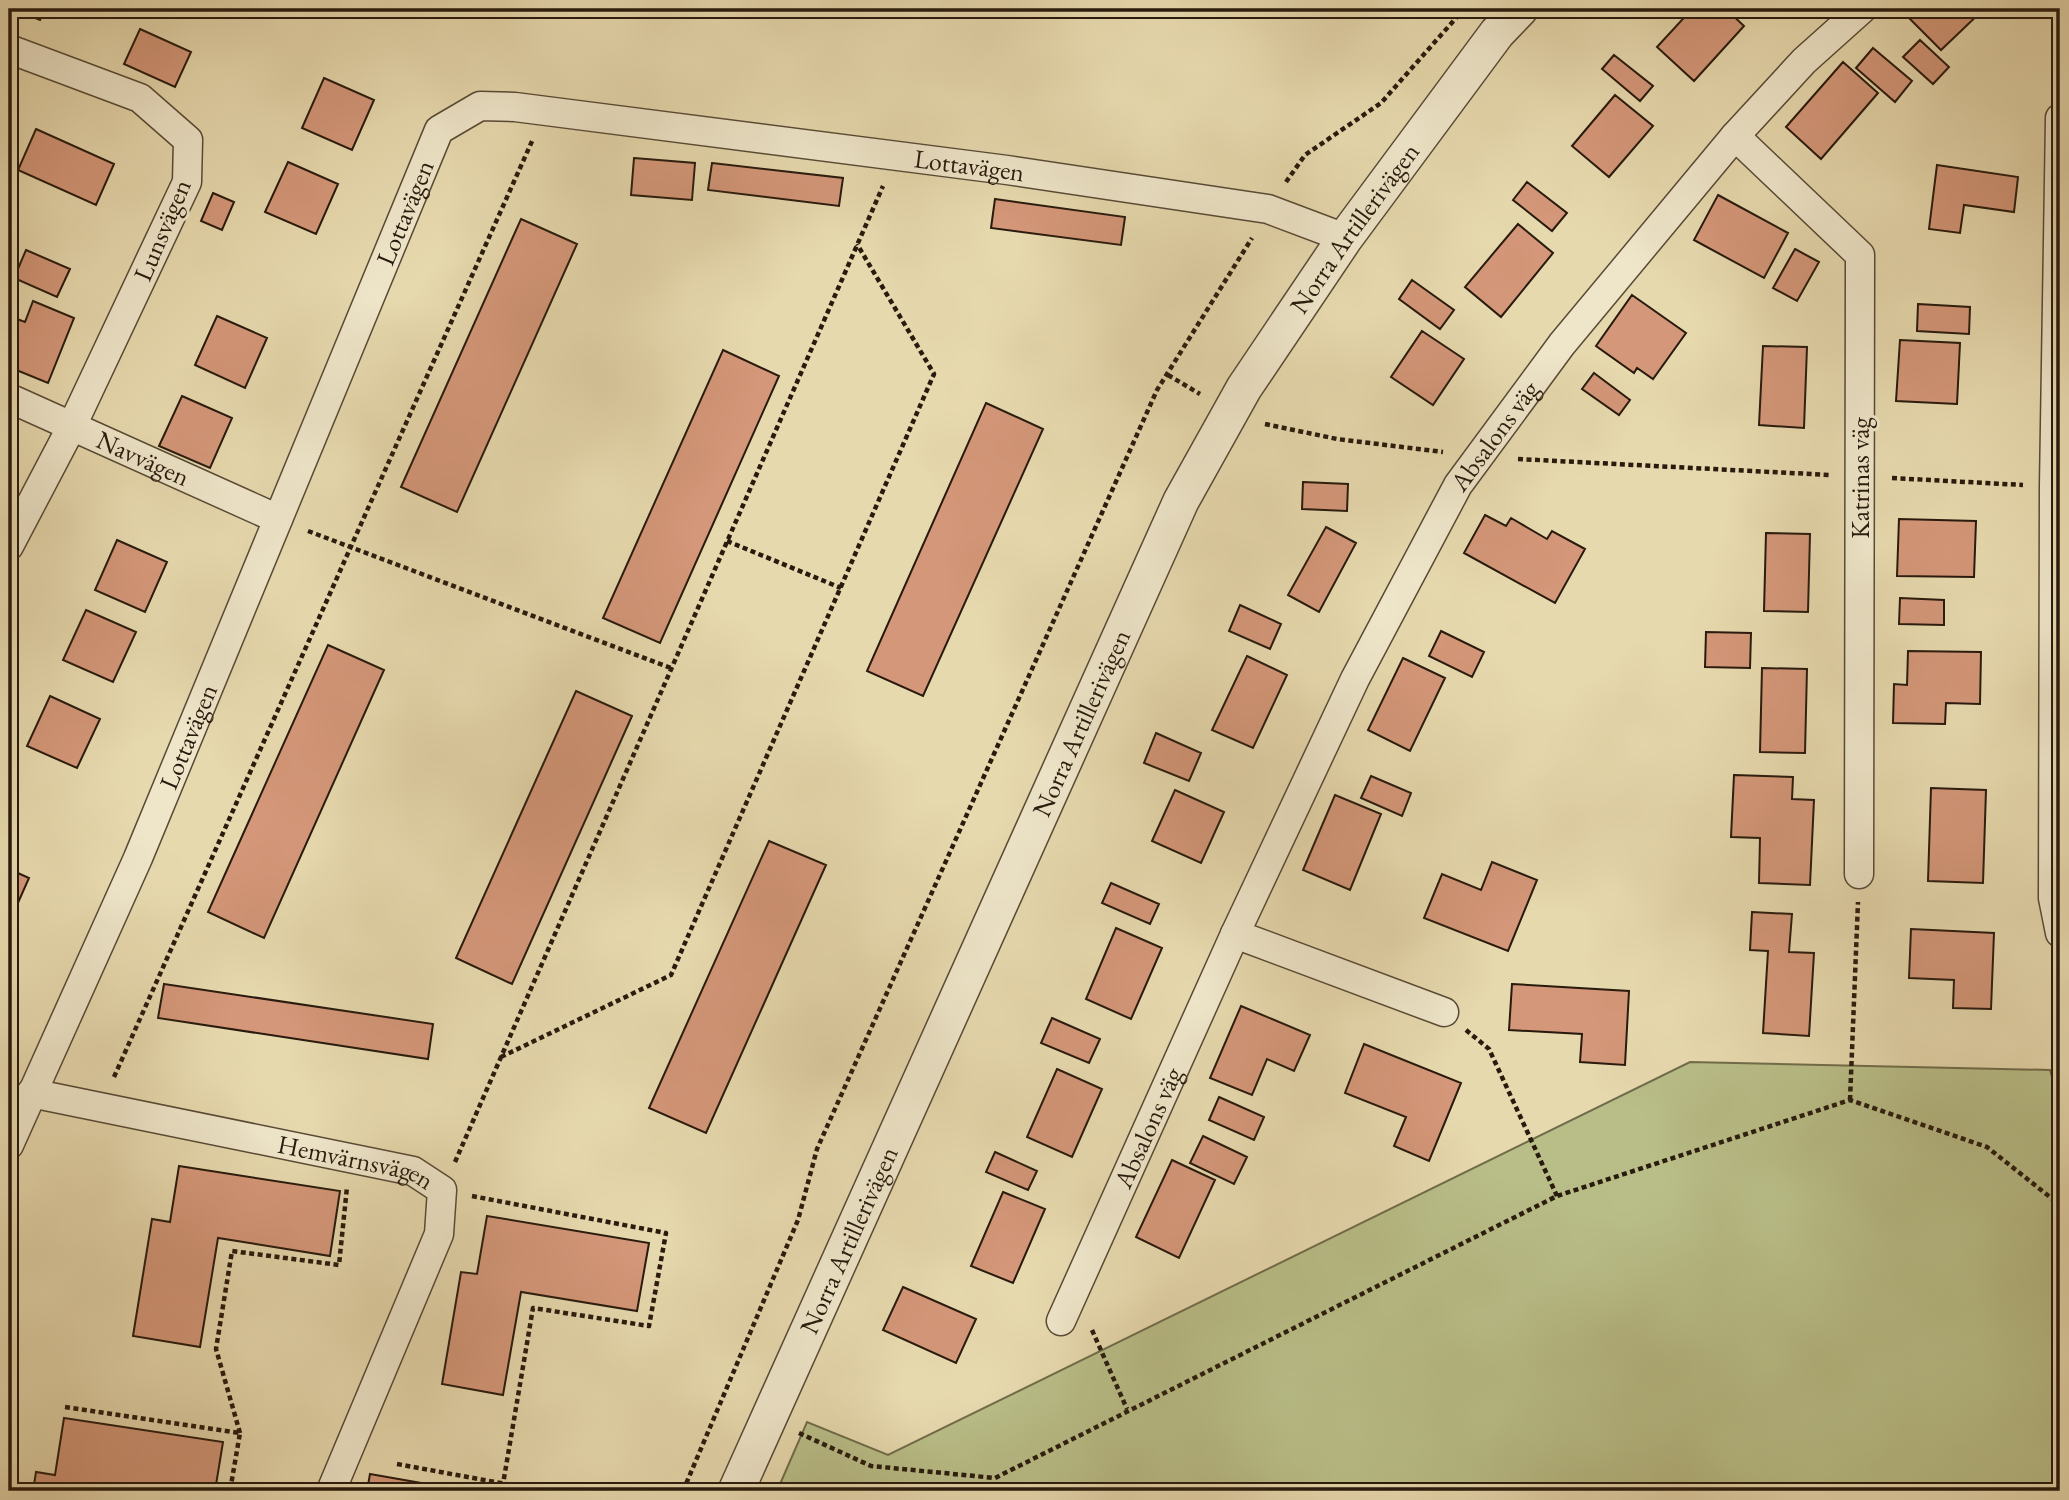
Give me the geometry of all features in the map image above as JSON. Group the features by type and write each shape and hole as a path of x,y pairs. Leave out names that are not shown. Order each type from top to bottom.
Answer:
{"street":[{"name":"Norra Artillerivägen","path":"736,1491 1114,643 1181,501 1230,412 1345,237 1497,33 1520,9"},
{"name":"Absalons väg","path":"1061,1321 1235,934 1355,679 1458,485 1562,344 1735,136 1804,61 1862,9"},
{"name":"Lunsvägen","path":"9,49 140,98 188,141 187,182 72,426 9,546"},
{"name":"Lottavägen","path":"9,1145 138,858 439,130 480,106 545,111 896,156 1268,209 1345,237"},
{"path":"2060,118 2054,487 2053,898 2060,933"},
{"name":"Katrinas väg","path":"1735,136 1860,255 1859,874"},
{"name":"Navvägen","path":"9,398 278,519"},
{"path":"1235,934 1444,1012"},
{"name":"Hemvärnsvägen","path":"31,1093 413,1171 442,1190 439,1234 331,1491"}],"path":[{"path":"683,1491 798,1220 817,1149 1090,534 1157,390 1268,209 1305,155 1381,103 1464,9"},
{"path":"101,1107 545,111"},
{"path":"503,1484 533,1308 649,1326 666,1233 442,1190 896,156"},
{"path":"501,1057 671,975 841,588 934,374 857,244"},
{"path":"1168,375 1230,412 1254,421 1337,439 1479,457 2054,487"},
{"path":"278,519 671,668"},
{"path":"727,541 841,588"},
{"path":"1850,1100 1859,874"},
{"path":"1444,1012 1489,1049 1557,1196"},
{"path":"766,1419 871,1466 995,1478 1557,1196 1850,1100 1987,1147 2060,1205"},
{"path":"230,1491 240,1433 216,1349 232,1251 339,1265 350,1158"},
{"path":"1061,1321 1087,1320 1128,1409"},
{"path":"65,1407 240,1433"},
{"path":"397,1464 544,1491"}],"green space":[{"path":"1690,1062 2050,1070 2060,1105 2060,1491 777,1491 807,1422 888,1455"}],"building":[{"path":"13,9 45,9 40,20"},
{"path":"1692,9 1726,9 1744,26 1694,81 1657,47"},
{"path":"1914,9 1984,9 1941,50 1907,16"},
{"path":"140,29 191,52 175,87 124,64"},
{"path":"1920,40 1949,67 1933,84 1903,57"},
{"path":"1873,48 1912,81 1895,102 1856,68"},
{"path":"1614,55 1653,86 1640,101 1602,69"},
{"path":"1843,62 1878,93 1821,159 1786,127"},
{"path":"324,78 374,100 352,150 302,128"},
{"path":"1615,95 1653,126 1609,177 1572,146"},
{"path":"36,129 114,164 96,205 18,170"},
{"path":"634,158 695,163 692,200 631,195"},
{"path":"288,162 338,184 316,234 265,212"},
{"path":"712,163 843,178 839,206 708,190"},
{"path":"1937,165 2018,177 2014,212 1964,205 1960,233 1929,229"},
{"path":"1527,182 1567,213 1552,231 1513,200"},
{"path":"213,193 234,202 222,230 201,221"},
{"path":"1718,195 1788,233 1764,278 1694,240"},
{"path":"995,199 1125,217 1121,245 991,228"},
{"path":"521,219 577,244 457,512 401,487"},
{"path":"1518,224 1553,253 1501,317 1465,287"},
{"path":"1795,249 1819,262 1797,301 1773,288"},
{"path":"26,250 70,269 57,297 14,278"},
{"path":"1412,280 1454,310 1440,329 1399,299"},
{"path":"1632,295 1686,333 1653,379 1637,368 1634,373 1596,346"},
{"path":"33,301 74,318 48,383 9,367 9,316 25,322"},
{"path":"1918,304 1970,307 1969,334 1917,331"},
{"path":"217,316 267,338 245,388 195,365"},
{"path":"1422,331 1464,359 1433,405 1391,377"},
{"path":"1900,340 1960,343 1957,404 1896,401"},
{"path":"1763,346 1807,347 1804,428 1759,425"},
{"path":"723,350 779,376 660,643 603,618"},
{"path":"1594,373 1630,400 1619,415 1582,389"},
{"path":"182,396 232,418 210,468 159,446"},
{"path":"986,403 1043,429 923,696 867,671"},
{"path":"1303,482 1348,484 1347,511 1302,509"},
{"path":"1485,515 1506,526 1511,518 1547,539 1552,531 1585,549 1555,603 1464,553"},
{"path":"1899,519 1976,521 1974,577 1897,576"},
{"path":"1326,527 1356,543 1319,612 1288,595"},
{"path":"1766,533 1810,534 1808,612 1764,611"},
{"path":"117,540 167,562 145,612 95,590"},
{"path":"1900,598 1944,600 1944,625 1899,624"},
{"path":"1240,605 1281,624 1270,649 1229,631"},
{"path":"86,610 136,632 113,682 63,660"},
{"path":"1441,631 1484,652 1472,677 1429,656"},
{"path":"1706,632 1751,633 1750,668 1705,667"},
{"path":"328,645 384,670 264,938 208,912"},
{"path":"1908,651 1981,652 1980,704 1946,703 1945,724 1893,723 1894,684 1907,685"},
{"path":"1247,656 1287,675 1253,748 1212,730"},
{"path":"1403,658 1445,678 1410,751 1368,730"},
{"path":"1762,668 1807,669 1805,753 1760,752"},
{"path":"576,691 632,716 512,984 456,958"},
{"path":"50,696 100,719 77,768 27,746"},
{"path":"1156,733 1201,753 1189,781 1144,763"},
{"path":"9,749 16,751 9,771"},
{"path":"1734,775 1793,777 1792,799 1814,800 1810,885 1759,883 1760,838 1731,837"},
{"path":"1371,776 1411,793 1402,816 1361,798"},
{"path":"1931,788 1986,790 1983,883 1928,881"},
{"path":"1175,790 1224,812 1201,863 1152,841"},
{"path":"1335,795 1381,814 1350,890 1303,870"},
{"path":"769,841 826,865 706,1133 649,1108"},
{"path":"1492,862 1537,880 1508,951 1424,918 1442,874 1481,890"},
{"path":"9,869 29,878 9,923"},
{"path":"1111,883 1159,904 1150,924 1102,903"},
{"path":"1752,912 1792,914 1789,952 1814,953 1809,1036 1763,1033 1768,951 1750,950"},
{"path":"1116,928 1162,948 1131,1019 1086,999"},
{"path":"1911,929 1994,933 1991,1009 1953,1008 1954,980 1909,978"},
{"path":"164,984 433,1024 428,1059 158,1018"},
{"path":"1512,984 1629,991 1625,1065 1580,1062 1582,1034 1509,1030"},
{"path":"1241,1006 1310,1035 1294,1071 1267,1059 1252,1095 1210,1078"},
{"path":"1052,1018 1100,1039 1089,1063 1041,1043"},
{"path":"1364,1044 1461,1083 1429,1161 1394,1146 1406,1117 1345,1093"},
{"path":"1057,1069 1102,1089 1072,1157 1027,1137"},
{"path":"1219,1097 1264,1117 1254,1140 1209,1120"},
{"path":"1203,1136 1247,1157 1234,1184 1190,1163"},
{"path":"995,1152 1037,1171 1028,1190 986,1172"},
{"path":"1172,1160 1215,1180 1179,1258 1136,1237"},
{"path":"179,1166 340,1191 330,1256 218,1238 200,1347 133,1336 152,1219 170,1222"},
{"path":"1003,1192 1045,1209 1013,1283 971,1266"},
{"path":"487,1216 649,1243 637,1311 521,1292 503,1395 442,1384 461,1272 477,1274"},
{"path":"903,1287 976,1319 956,1363 883,1330"},
{"path":"64,1418 223,1442 215,1491 33,1491 36,1472 55,1475"},
{"path":"370,1474 467,1491 367,1491"}]}
